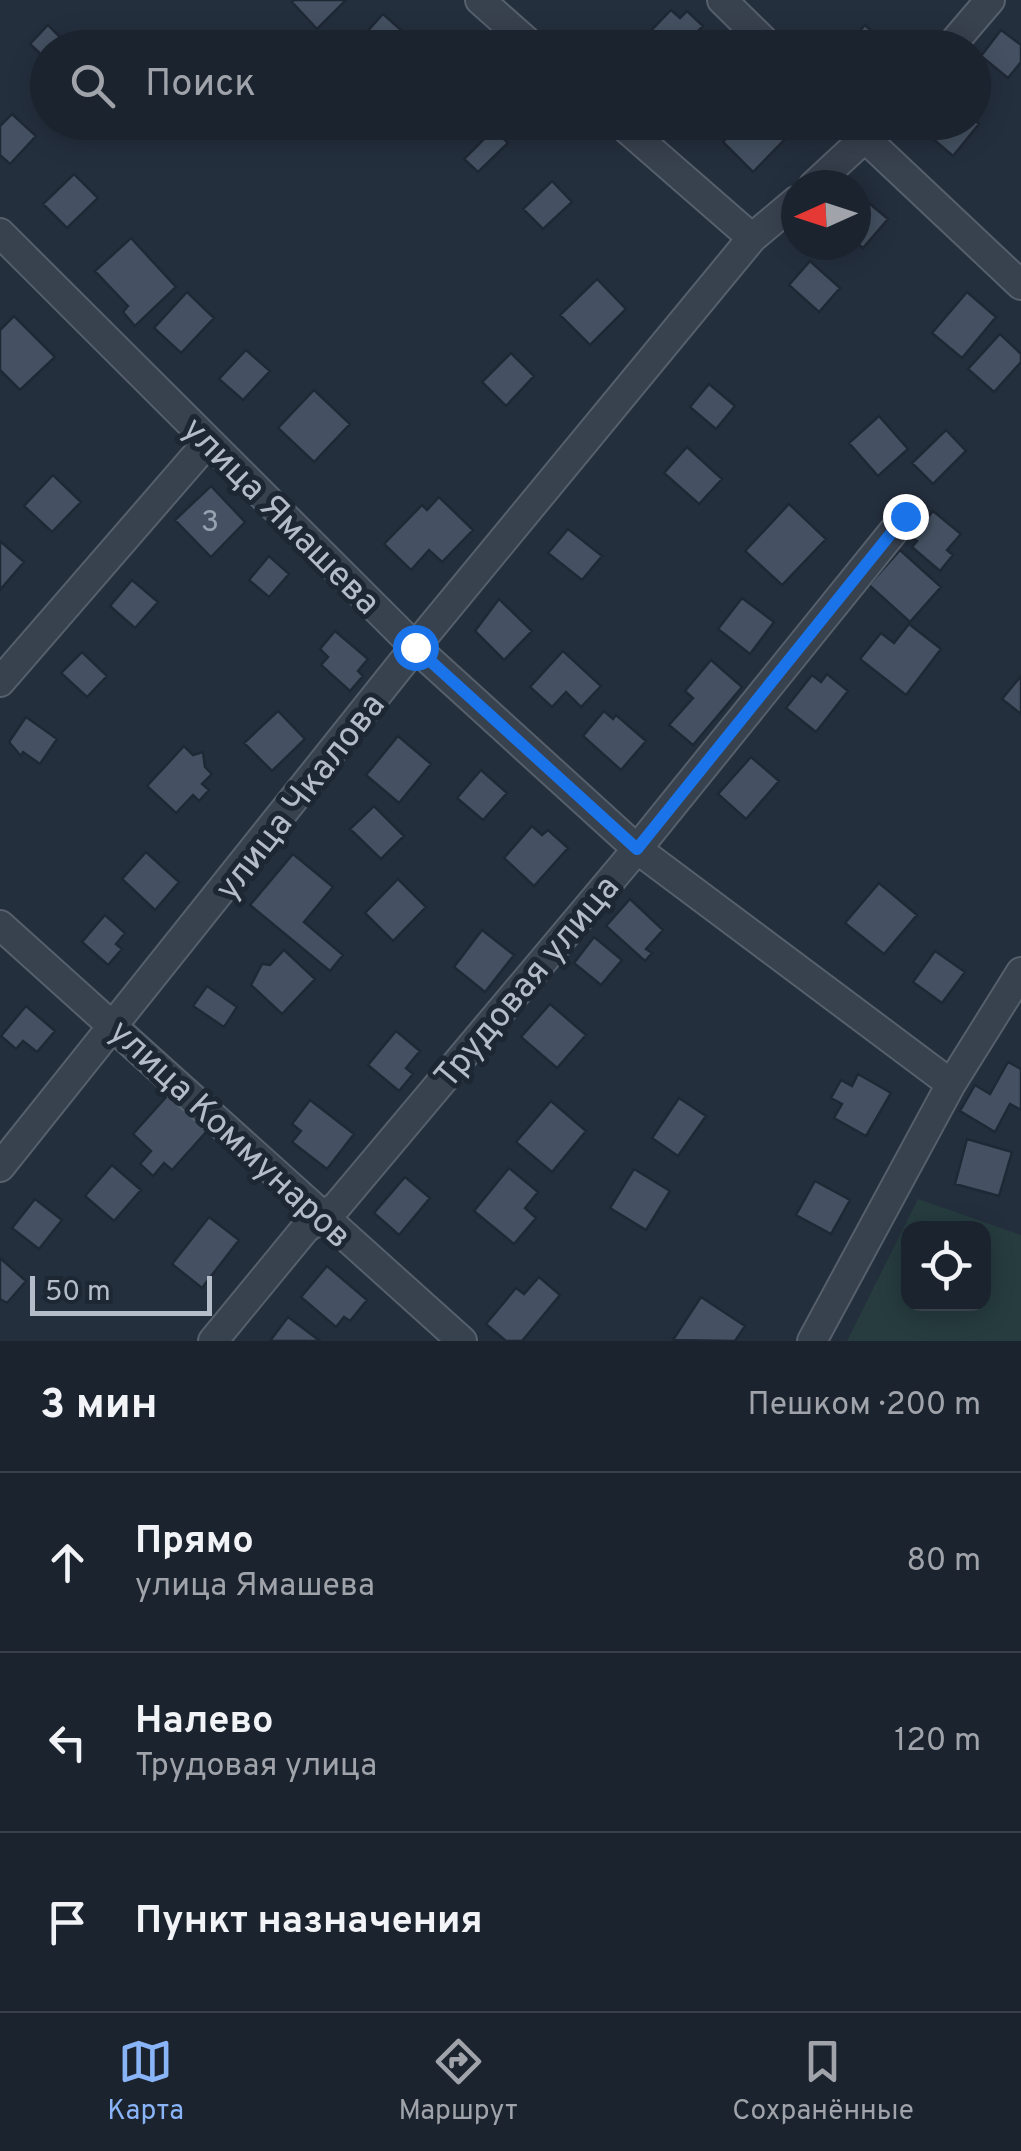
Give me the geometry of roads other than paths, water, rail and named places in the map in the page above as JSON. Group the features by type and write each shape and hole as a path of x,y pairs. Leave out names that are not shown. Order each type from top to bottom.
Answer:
{"street":[{"path":"480,0 514,30"},
{"path":"722,0 753,30"},
{"path":"964,30 990,0"},
{"path":"640,140 752,238"},
{"path":"827,170 854,140"},
{"path":"877,140 1021,285"},
{"name":"улица Чкалова","path":"0,1167 415,647 752,238 781,214"},
{"name":"улица Ямашева","path":"0,232 415,647 637,849 951,1084"},
{"path":"0,682 208,442"},
{"name":"Трудовая улица","path":"212,1341 305,1229 337,1206 637,849 905,516"},
{"name":"улица Коммунаров","path":"0,925 116,1026 452,1337"},
{"path":"812,1341 951,1084 1021,972"}]}
